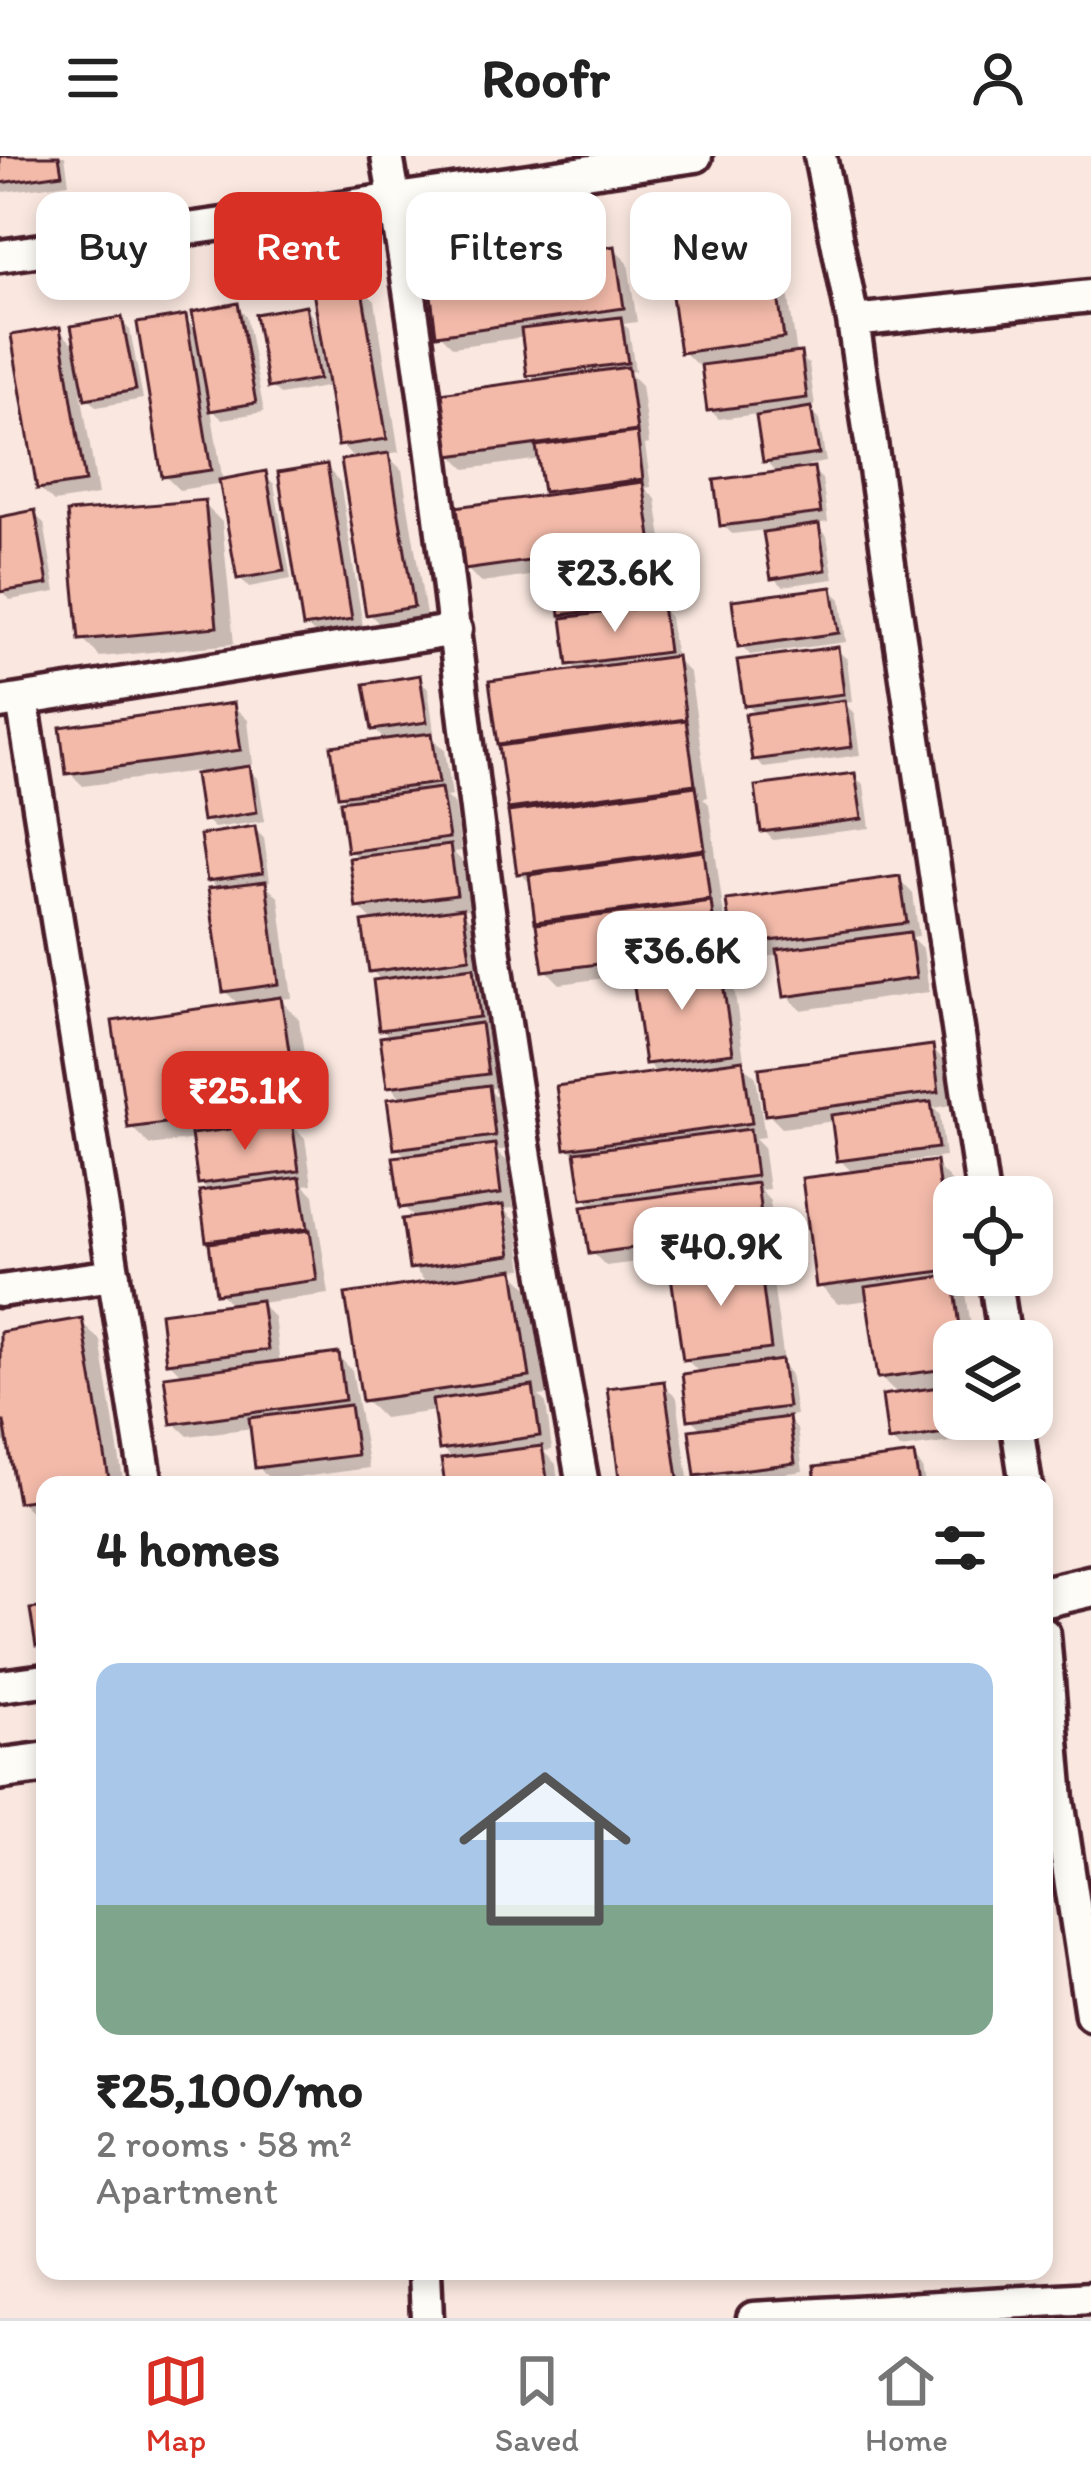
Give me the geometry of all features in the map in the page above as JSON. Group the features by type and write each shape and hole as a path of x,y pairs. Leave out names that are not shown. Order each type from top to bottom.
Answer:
{"street":[{"path":"386,156 456,630 491,925 581,1476"},
{"path":"0,256 696,156"},
{"path":"820,156 853,322 980,1176"},
{"path":"853,322 1091,296"},
{"path":"146,1476 11,702 456,630"},
{"path":"0,1291 113,1275"},
{"path":"1019,1440 1025,1476"},
{"path":"1053,1595 1091,1586"},
{"path":"0,1686 36,1681"},
{"path":"1053,1741 1091,2015"},
{"path":"0,1769 36,1764"},
{"path":"425,2280 427,2318"},
{"path":"753,2318 1091,2298"}],"building":[{"path":"0,156 59,156 62,174 0,183"},
{"path":"615,246 624,308 436,335 432,300 606,300 606,247"},
{"path":"314,300 364,300 387,439 338,446"},
{"path":"673,300 779,300 784,338 680,353"},
{"path":"238,303 256,403 210,411 192,312"},
{"path":"306,305 319,379 268,388 255,314"},
{"path":"186,315 211,470 162,477 137,323"},
{"path":"122,317 136,390 85,399 71,326"},
{"path":"621,317 628,363 527,376 521,329"},
{"path":"60,327 85,482 37,489 11,335"},
{"path":"801,352 807,398 707,411 701,365"},
{"path":"628,367 637,431 449,456 440,393"},
{"path":"811,407 819,454 763,462 756,416"},
{"path":"637,432 643,479 543,492 536,446"},
{"path":"389,453 414,607 366,615 341,460"},
{"path":"327,464 352,619 303,627 278,472"},
{"path":"814,467 821,513 720,526 714,480"},
{"path":"266,471 284,571 237,579 219,480"},
{"path":"643,482 652,544 464,570 455,507"},
{"path":"205,500 217,627 79,640 67,512"},
{"path":"35,510 48,584 0,592 0,517"},
{"path":"819,524 826,570 771,579 763,532"},
{"path":"654,556 661,602 560,615 554,569"},
{"path":"832,587 839,633 738,647 732,600"},
{"path":"662,605 668,652 568,665 562,618"},
{"path":"838,647 844,694 744,706 737,660"},
{"path":"677,656 686,719 498,744 489,681"},
{"path":"420,675 427,722 372,730 364,684"},
{"path":"845,700 852,747 752,760 745,714"},
{"path":"234,703 241,750 66,774 60,727"},
{"path":"686,720 695,784 508,809 499,746"},
{"path":"432,733 439,783 338,796 331,746"},
{"path":"250,766 257,812 202,821 195,774"},
{"path":"855,773 862,819 761,832 755,786"},
{"path":"696,786 705,849 517,874 508,812"},
{"path":"441,788 449,838 347,852 340,801"},
{"path":"255,826 263,873 207,881 200,835"},
{"path":"450,845 457,895 356,908 349,858"},
{"path":"704,851 710,899 535,922 529,875"},
{"path":"900,876 907,923 732,946 726,900"},
{"path":"266,881 279,984 223,992 208,888"},
{"path":"711,901 717,949 543,971 536,924"},
{"path":"463,908 470,958 369,972 362,922"},
{"path":"910,932 916,978 784,997 777,950"},
{"path":"720,962 733,1053 645,1064 632,973"},
{"path":"474,967 480,1017 379,1030 373,980"},
{"path":"281,997 297,1105 128,1128 112,1021"},
{"path":"481,1023 488,1074 387,1087 380,1037"},
{"path":"933,1045 939,1092 765,1115 759,1068"},
{"path":"743,1060 752,1123 565,1149 556,1086"},
{"path":"489,1085 495,1136 394,1149 387,1099"},
{"path":"931,1102 938,1148 837,1161 831,1115"},
{"path":"292,1121 299,1171 198,1184 191,1134"},
{"path":"750,1129 756,1176 582,1199 575,1152"},
{"path":"495,1144 501,1194 400,1208 393,1157"},
{"path":"936,1161 933,1272 816,1287 802,1178"},
{"path":"300,1177 308,1228 206,1241 199,1191"},
{"path":"757,1183 763,1230 589,1254 582,1206"},
{"path":"503,1205 511,1255 409,1269 402,1219"},
{"path":"310,1230 317,1280 216,1294 209,1243"},
{"path":"759,1257 771,1349 683,1360 670,1269"},
{"path":"514,1269 530,1377 362,1401 345,1294"},
{"path":"933,1278 933,1296 956,1296 959,1320 933,1320 933,1371 878,1378 865,1287"},
{"path":"261,1300 268,1350 166,1363 160,1313"},
{"path":"82,1318 108,1476 36,1476 36,1499 18,1502 4,1422 0,1422 0,1332"},
{"path":"339,1353 345,1400 171,1424 164,1376"},
{"path":"782,1360 788,1407 688,1420 682,1374"},
{"path":"664,1381 678,1476 619,1476 607,1388"},
{"path":"533,1386 540,1436 439,1450 432,1400"},
{"path":"933,1388 933,1435 888,1441 882,1395"},
{"path":"350,1405 357,1455 255,1468 249,1418"},
{"path":"789,1417 795,1463 695,1476 689,1430"},
{"path":"542,1446 547,1476 444,1476 441,1459"},
{"path":"914,1454 918,1476 815,1476 814,1467"},
{"path":"36,1608 36,1646 30,1609"}]}
